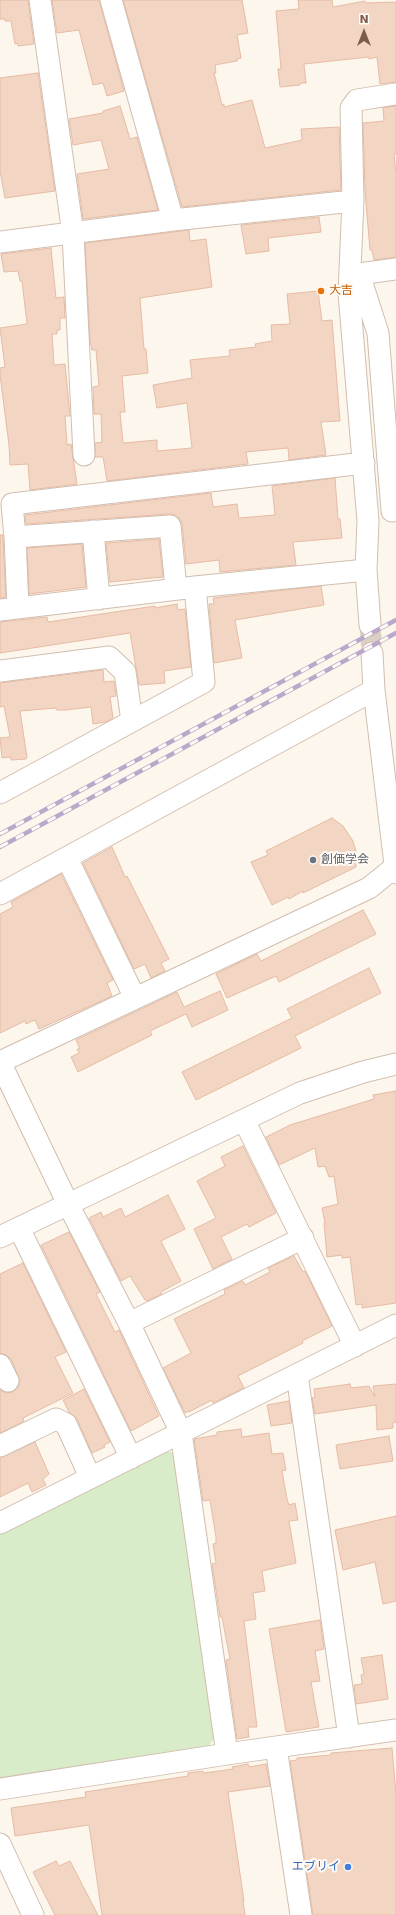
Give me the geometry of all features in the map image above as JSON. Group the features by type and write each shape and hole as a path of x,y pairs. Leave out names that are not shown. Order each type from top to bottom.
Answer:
{"street":[{"path":"40,0 73,234 84,456"},
{"path":"111,0 173,220"},
{"path":"370,625 366,570 368,521 349,293 355,273 351,108 357,100 396,94"},
{"path":"0,242 73,234 173,220 353,201"},
{"path":"355,273 396,269"},
{"path":"355,273 378,333 394,510 368,521"},
{"path":"364,463 12,504 15,537 9,609 185,588 366,570"},
{"path":"0,793 204,682 185,588 170,526 15,537"},
{"path":"94,531 99,599"},
{"path":"227,1754 181,1433 129,1323 68,1204 0,1062 369,888 396,870 389,760 374,690 372,654"},
{"path":"0,671 109,657 125,672 132,721"},
{"path":"0,894 374,690"},
{"path":"67,858 135,998"},
{"path":"0,1237 300,1093 363,1072 396,1064"},
{"path":"244,1120 304,1238 355,1346"},
{"path":"19,1228 131,1458"},
{"path":"129,1323 304,1238"},
{"path":"0,1523 396,1325"},
{"path":"297,1375 349,1737"},
{"path":"0,1446 56,1419 66,1424 90,1477"},
{"path":"0,1790 227,1754 396,1730"},
{"path":"276,1747 301,1915"},
{"path":"0,1844 33,1915"}],"green space":[{"path":"167,1451 174,1453 214,1738 207,1749 0,1778 0,1532"}],"building":[{"path":"0,0 28,0 34,44 18,46 17,43 15,44 11,21 0,19"},
{"path":"52,0 99,0 124,91 107,96 103,83 93,85 79,30 57,33"},
{"path":"123,0 242,0 248,33 237,35 241,58 237,59 237,61 215,65 216,73 214,73 222,105 224,104 224,107 252,100 265,148 302,140 301,129 339,127 341,190 182,207"},
{"path":"298,0 332,0 333,7 365,1 366,3 396,2 396,82 380,84 377,57 369,59 369,57 304,64 306,83 280,87 278,69 281,69 276,11 299,9"},
{"path":"38,73 55,191 5,198 0,171 0,78"},
{"path":"120,106 130,139 137,137 158,210 83,219 77,174 109,169 101,140 73,145 69,119 103,113 103,111"},
{"path":"396,106 396,154 394,154 396,174 396,257 374,260 372,250 370,250 365,191 363,123 384,121 383,108"},
{"path":"319,217 321,232 268,238 269,251 246,254 241,225"},
{"path":"189,230 190,241 206,239 212,287 140,298 144,349 146,349 148,373 122,376 125,412 120,412 123,443 157,440 157,451 192,448 187,403 157,408 153,385 192,378 190,360 230,356 229,350 256,347 255,344 272,341 271,325 290,324 287,294 318,291 322,321 332,320 340,421 321,422 326,455 289,460 288,448 246,452 248,464 107,481 103,457 95,457 95,443 102,442 101,414 94,414 93,387 99,386 96,350 92,350 90,341 85,243"},
{"path":"51,248 56,298 64,297 65,318 60,318 60,330 57,330 57,334 52,334 54,365 65,364 70,416 65,416 67,445 71,444 77,484 30,490 28,464 10,465 9,445 0,375 0,368 5,367 0,328 27,324 22,281 20,281 18,271 4,272 1,254"},
{"path":"335,478 338,519 340,519 342,538 293,542 296,565 220,572 219,560 186,564 182,524 180,519 175,515 170,514 26,524 25,515 211,493 213,507 237,504 239,518 275,515 272,486"},
{"path":"0,535 3,535 6,597 0,598"},
{"path":"159,539 163,577 110,582 106,543"},
{"path":"82,544 86,587 29,594 27,548"},
{"path":"321,586 324,605 235,620 242,658 214,663 209,604 214,604 213,598"},
{"path":"177,604 178,610 185,609 191,667 164,671 165,683 139,685 130,633 0,653 0,622 47,617 48,622"},
{"path":"103,670 104,682 114,681 116,696 110,697 113,718 106,722 93,724 91,707 66,710 57,710 56,708 20,711 27,757 26,759 11,760 11,757 2,758 0,738 10,737 4,706 0,707 0,683"},
{"name":"創価学会","path":"332,818 343,826 353,841 357,855 356,867 303,893 303,891 289,899 288,897 272,905 251,862 268,855 266,851"},
{"path":"112,847 125,877 127,876 169,959 161,963 165,971 151,978 145,964 134,969 83,863"},
{"path":"61,874 113,980 107,983 112,996 39,1029 35,1020 26,1024 25,1021 0,1033 0,914 13,907 11,902"},
{"path":"363,910 376,934 279,982 276,976 227,998 216,974 257,954 261,961"},
{"path":"369,968 381,993 295,1036 301,1048 196,1100 182,1072 292,1018 287,1009"},
{"path":"220,991 228,1010 192,1027 186,1014 150,1031 152,1035 78,1072 71,1057 79,1053 77,1049 80,1049 76,1040 177,992 184,1007"},
{"path":"396,1091 396,1303 362,1308 362,1304 356,1305 350,1257 342,1258 342,1255 327,1257 325,1223 322,1208 338,1204 334,1176 329,1177 325,1166 318,1167 315,1148 279,1165 266,1137 290,1125 374,1099 373,1095"},
{"path":"243,1146 276,1213 249,1227 247,1224 221,1237 232,1259 213,1269 194,1229 216,1218 197,1181 225,1166 221,1157"},
{"path":"168,1195 185,1229 161,1241 181,1281 161,1292 162,1294 147,1301 130,1276 121,1281 89,1218 101,1212 103,1217 121,1208 125,1217"},
{"path":"69,1232 100,1292 96,1294 115,1332 119,1330 159,1416 131,1431 41,1245"},
{"path":"294,1256 303,1272 305,1271 332,1326 302,1341 303,1343 238,1376 244,1388 213,1403 212,1400 185,1413 163,1368 191,1353 174,1319 225,1294 224,1290 243,1281 245,1285 270,1272 268,1268"},
{"path":"23,1263 66,1352 55,1357 73,1393 23,1418 24,1421 0,1433 0,1390 7,1393 13,1392 18,1387 20,1381 11,1359 0,1353 0,1274"},
{"path":"350,1384 351,1388 369,1386 375,1397 373,1386 396,1384 396,1422 393,1423 393,1428 377,1430 376,1405 315,1414 312,1398 315,1397 314,1389"},
{"path":"84,1389 110,1442 104,1445 105,1447 92,1453 77,1419 69,1412 63,1400"},
{"path":"289,1401 292,1423 271,1426 267,1405"},
{"path":"241,1429 242,1437 269,1433 272,1454 283,1453 286,1470 282,1471 287,1499 289,1505 295,1503 298,1520 289,1521 296,1563 262,1571 265,1591 253,1593 256,1619 244,1621 257,1727 248,1727 249,1737 237,1739 226,1660 230,1659 222,1617 220,1617 212,1564 216,1563 213,1544 216,1543 216,1537 210,1500 203,1501 194,1439 217,1435 217,1432"},
{"path":"389,1436 393,1461 340,1469 336,1445"},
{"path":"35,1442 49,1474 43,1479 46,1485 32,1492 28,1483 0,1497 0,1458"},
{"path":"396,1516 396,1601 383,1604 375,1562 343,1570 335,1530"},
{"path":"320,1620 324,1649 315,1651 320,1681 311,1682 319,1727 286,1732 269,1629"},
{"path":"382,1655 388,1699 356,1704 354,1685 362,1684 361,1675 364,1674 361,1658"},
{"name":"エブリイ","path":"392,1748 396,1793 396,1915 313,1915 290,1761 297,1760 297,1758 331,1755 331,1753"},
{"path":"248,1764 249,1767 266,1764 270,1786 228,1792 245,1915 102,1915 89,1825 15,1836 11,1808 86,1797 85,1792 188,1776 188,1773 203,1771 204,1773 233,1769 232,1767"},
{"path":"56,1861 59,1866 70,1861 98,1915 55,1915 33,1872"}],"tunnel":[{"path":"370,625 372,653"}],"railway":[{"path":"0,834 396,620"},
{"path":"0,847 396,633"}],"place":[{"name":"大吉","path":"321,291"},
{"name":"創価学会","path":"313,860"},
{"name":"エブリイ","path":"348,1867"}]}
